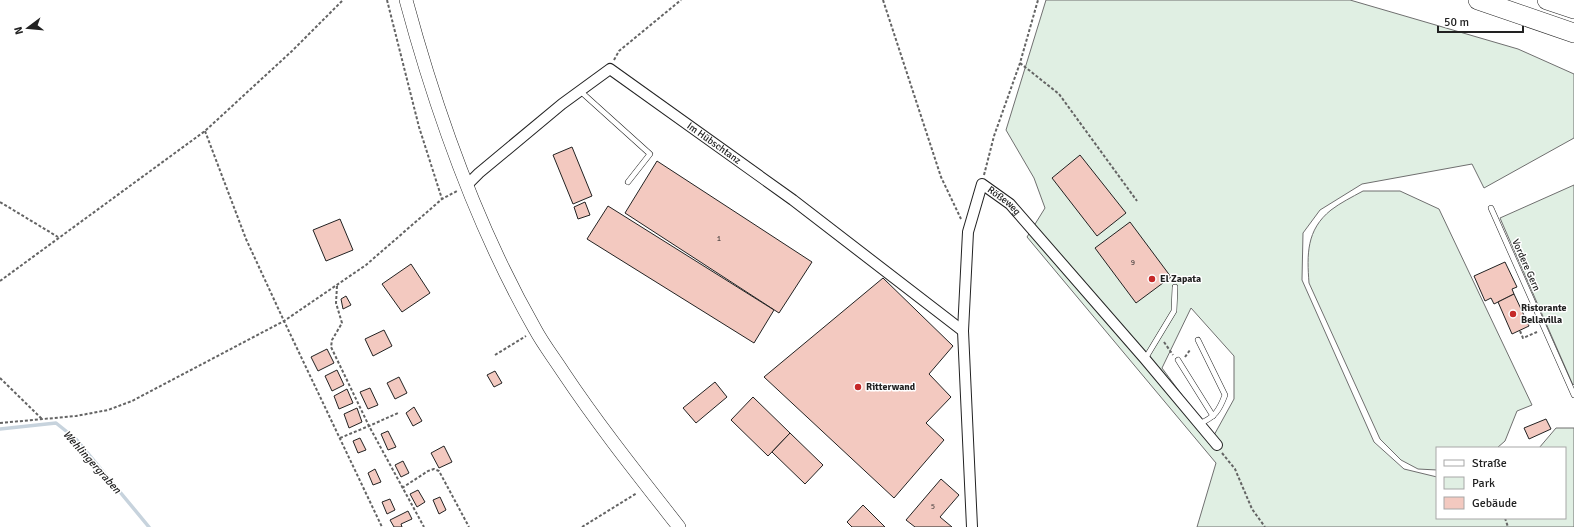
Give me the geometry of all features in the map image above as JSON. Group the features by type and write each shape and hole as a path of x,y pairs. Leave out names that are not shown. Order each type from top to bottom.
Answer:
{"highway":[{"path":"1478,0 1574,33"},
{"path":"1548,0 1574,10"},
{"path":"1507,9 1574,46"}],"street":[{"path":"406,0 439,108 467,185 511,284 536,330 586,405 679,527"},
{"path":"467,185 479,173 579,90 610,69"},
{"name":"Im Hübschtanz","path":"610,69 793,200 963,331"},
{"name":"Rößeweg","path":"972,527 963,331 968,232 982,184 1010,204 1145,359 1217,445"}],"lane":[{"path":"579,90 650,154 628,182"},
{"name":"Vordere Gern","path":"1491,208 1574,395"},
{"path":"1145,359 1174,311 1175,287"},
{"path":"1198,340 1225,395 1219,410 1209,419 1199,424"},
{"path":"1178,360 1213,416"}],"path":[{"path":"0,281 205,130 292,51 343,0"},
{"path":"387,0 419,127 442,199"},
{"path":"610,69 619,51 681,0"},
{"path":"883,0 941,177 968,232"},
{"path":"982,184 994,136 1020,62 1038,0"},
{"path":"1020,62 1059,94 1137,201"},
{"path":"205,130 246,239 382,527"},
{"path":"0,423 76,416 108,410 132,401 284,321 366,266 442,199 467,185"},
{"path":"0,202 58,237"},
{"path":"337,286 336,303 342,323 332,340 331,347 369,426 424,527"},
{"path":"495,355 536,330"},
{"path":"1520,331 1523,338 1539,330"},
{"path":"1184,359 1190,350"},
{"path":"0,378 42,418"},
{"path":"340,438 398,412"},
{"path":"1217,445 1235,469 1252,509 1265,527"},
{"path":"402,488 428,471 434,469 439,471 469,527"},
{"path":"582,527 647,486"}],"green space":[{"path":"1046,0 1350,0 1518,49 1574,74 1574,138 1484,188 1472,164 1362,184 1320,210 1303,233 1302,280 1374,442 1404,469 1436,477 1436,519 1566,519 1566,447 1540,447 1556,428 1574,428 1574,527 1197,527 1216,463 1027,237 1045,208 1034,178 1006,130","holes":["1191,308 1234,356 1234,399 1213,437 1162,368"]},
{"path":"1574,185 1574,384 1573,385 1500,218"},
{"path":"1363,191 1400,191 1439,209 1532,405 1517,411 1505,441 1498,447 1436,447 1436,470 1418,469 1401,460 1380,439 1309,283 1308,253 1313,235 1323,218 1342,202"}],"building":[{"path":"572,147 592,196 573,204 553,155"},
{"path":"1080,155 1126,213 1097,236 1052,178"},
{"path":"657,161 812,262 779,313 625,213"},
{"path":"585,202 590,215 578,219 574,207"},
{"path":"608,206 774,310 754,343 587,239"},
{"path":"340,219 353,250 326,261 313,230"},
{"path":"1130,222 1171,277 1136,303 1095,248"},
{"path":"1505,262 1517,287 1512,289 1514,294 1494,304 1491,298 1485,301 1474,276"},
{"path":"411,264 430,293 402,312 382,284"},
{"name":"Ritterwand","path":"883,278 953,346 929,374 951,397 926,423 944,440 894,498 764,377"},
{"name":"Ristorante Bellavilla","path":"1514,294 1529,326 1512,334 1498,302"},
{"path":"346,296 351,305 343,309 341,299"},
{"path":"384,330 392,346 373,356 365,339"},
{"path":"327,349 334,363 318,371 311,357"},
{"path":"337,370 344,385 332,391 325,376"},
{"path":"495,371 502,383 494,387 487,375"},
{"path":"399,377 407,393 395,399 387,383"},
{"path":"715,382 727,397 696,423 683,408"},
{"path":"370,388 378,405 368,409 360,392"},
{"path":"347,389 353,403 339,409 334,396"},
{"path":"753,397 790,433 768,456 731,420"},
{"path":"414,407 422,421 413,426 406,413"},
{"path":"357,408 362,422 349,428 344,414"},
{"path":"1546,419 1551,429 1529,439 1524,428"},
{"path":"388,431 396,447 388,450 381,434"},
{"path":"790,433 823,465 805,484 772,452"},
{"path":"360,438 366,450 358,453 353,441"},
{"path":"444,446 452,462 439,468 431,453"},
{"path":"403,461 409,473 401,477 395,465"},
{"path":"375,469 381,482 373,485 368,473"},
{"path":"941,479 959,495 940,517 952,527 915,527 906,520"},
{"path":"418,490 425,502 417,507 410,494"},
{"path":"440,497 446,510 439,514 433,500"},
{"path":"390,499 395,510 387,514 382,502"},
{"path":"863,505 885,527 852,527 847,522"},
{"path":"408,511 412,519 401,524 402,527 394,527 390,520"}],"waterway":[{"name":"Wehlingergraben","path":"0,429 56,423 76,439 149,527"}],"place":[{"name":"El Zapata","path":"1152,279"},
{"name":"Ristorante Bellavilla","path":"1513,314"},
{"name":"Ritterwand","path":"858,387"}]}
